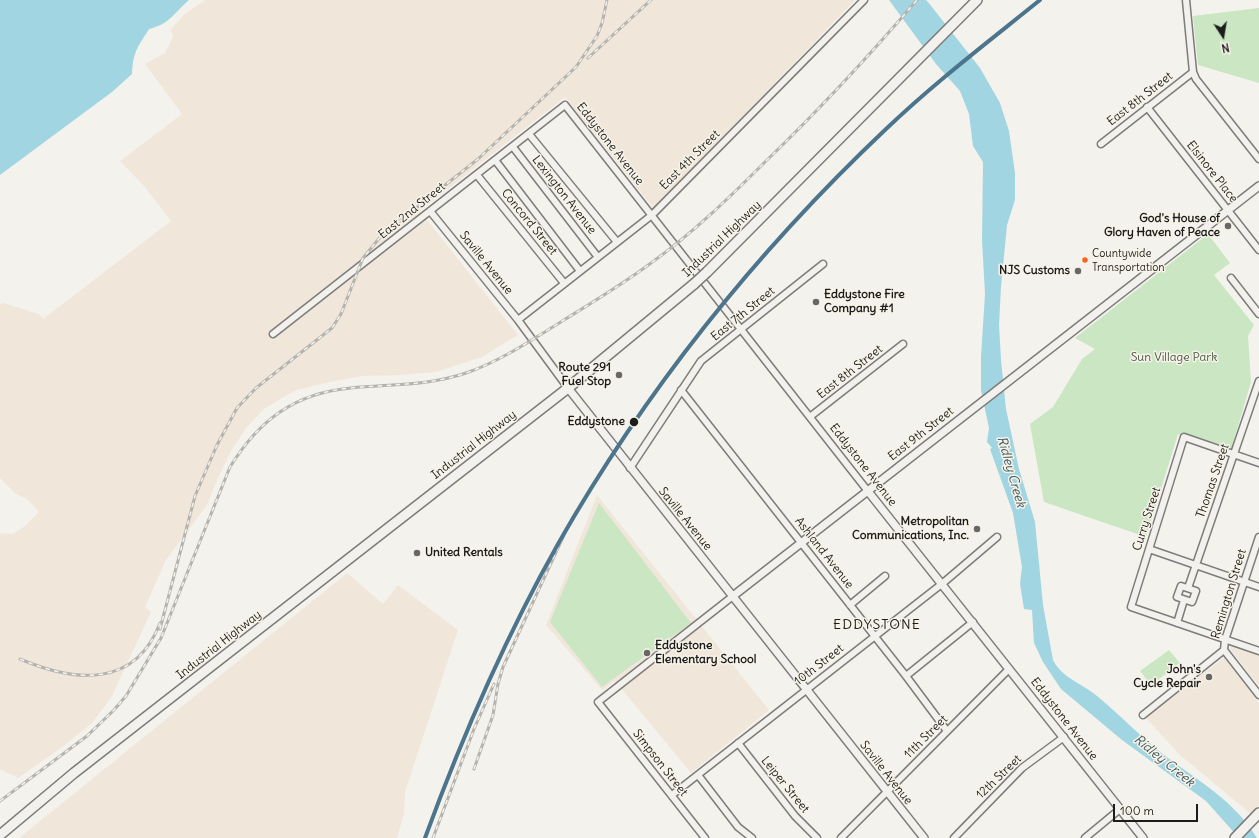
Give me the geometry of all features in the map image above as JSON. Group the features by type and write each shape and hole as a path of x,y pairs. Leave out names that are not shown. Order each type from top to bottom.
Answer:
{"main road":[{"name":"Industrial Highway","path":"0,835 74,773 568,388 694,284 977,0"},
{"path":"1236,837 1259,813"}],"street":[{"name":"East 4th Street","path":"518,320 652,215 864,0"},
{"path":"1186,0 1193,72 1196,79 1259,159"},
{"name":"East 8th Street","path":"1101,144 1193,72"},
{"name":"Eddystone Avenue","path":"565,105 811,416 867,490 974,622 1009,669 1142,838"},
{"name":"East 2nd Street","path":"273,334 565,105"},
{"name":"Elsinore Place","path":"1147,107 1259,250"},
{"path":"529,134 617,242"},
{"name":"Lexington Avenue","path":"512,147 598,256"},
{"path":"495,160 580,271"},
{"name":"Concord Street","path":"477,175 564,283"},
{"name":"East 9th Street","path":"598,702 978,403 1259,186"},
{"name":"Saville Avenue","path":"430,212 518,320 630,468 924,838"},
{"name":"East 7th Street","path":"630,468 701,361 742,330 823,264"},
{"path":"1231,278 1259,314"},
{"name":"East 8th Street","path":"811,416 903,344"},
{"name":"Thomas Street","path":"1188,588 1259,381"},
{"name":"Ashland Avenue","path":"681,390 777,510 800,543 906,676 947,731"},
{"name":"Curry Street","path":"1177,622 1131,607 1184,437 1234,454"},
{"path":"1234,454 1259,463"},
{"name":"10th Street","path":"672,795 942,583 997,537"},
{"name":"Remington Street","path":"1143,715 1224,650 1225,640 1259,537"},
{"path":"1149,549 1259,587"},
{"path":"850,605 885,576"},
{"path":"1181,586 1196,591 1192,602 1184,600 1178,597 1181,586"},
{"path":"1184,600 1177,622 1259,651"},
{"path":"906,676 974,622"},
{"path":"1224,650 1259,695"},
{"name":"11th Street","path":"841,838 1009,669"},
{"name":"Simpson Street","path":"598,702 705,838"},
{"name":"12th Street","path":"954,838 1022,768 1064,737"},
{"name":"Leiper Street","path":"738,743 795,816 817,838"},
{"path":"698,775 738,827 752,838"},
{"path":"1085,838 1120,809"}],"shaded area":[{"path":"205,0 855,0 654,209 565,97 420,211 518,335 482,357 436,372 362,376 325,383 294,391 264,409 246,428 231,451 207,505 166,560 145,607 151,612 111,698 92,723 65,745 18,778 0,769 0,533 13,534 25,526 39,512 27,499 16,494 0,478 0,304 3,303 39,314 43,319 171,221 144,186 120,161 182,114 145,64 165,53 173,37 171,29 185,14"},
{"name":"Eddystone Elementary School","path":"597,495 769,710 691,773 615,681 602,690 546,625"},
{"path":"347,573 383,604 398,585 458,630 405,792 404,814 397,838 19,838"},
{"path":"1232,644 1259,653 1259,686 1230,649"},
{"path":"1224,658 1259,703 1259,805 1251,814 1180,755 1145,717"}],"green space":[{"path":"1259,8 1259,83 1198,65 1193,16"},
{"name":"Sun Village Park","path":"1208,234 1230,263 1214,275 1254,325 1248,336 1251,382 1231,450 1178,434 1146,537 1044,502 1030,424 1053,407 1082,359 1095,349 1075,338"},
{"path":"599,503 691,623 602,687 550,622"},
{"path":"1169,650 1180,663 1151,685 1140,671"}],"water":[{"path":"0,0 189,0 167,21 149,29 135,54 132,74 112,92 0,175"},
{"name":"Ridley Creek","path":"889,0 926,0 928,2 980,68 1000,103 1009,131 1015,173 1015,200 1007,225 1001,287 999,325 1001,360 1006,409 1019,469 1035,522 1043,605 1053,660 1062,672 1097,696 1155,748 1227,802 1248,825 1257,838 1239,838 1206,801 1122,740 1061,689 1043,662 1034,643 1032,610 1024,609 1020,584 1022,567 1013,513 990,449 992,448 987,442 989,428 981,390 981,357 985,294 982,240 983,162 973,146 969,114 960,91 936,64"}],"railway":[{"path":"160,629 195,496 217,445 237,408 256,388 332,328 341,314 363,258 381,236 478,159 576,67 597,36 602,23 607,0"},
{"path":"588,58 651,0"},
{"path":"0,801 87,736 126,696 161,638 230,467 241,450 266,423 280,412 296,403 331,391 351,388 409,384 437,380 466,373 492,362 516,349 608,293 667,251 725,201 825,102 917,0"},
{"path":"474,769 493,715 498,684 503,667 564,535"},
{"path":"20,659 40,667 61,672 81,675 101,674 119,669 135,660 149,644 160,623"},
{"path":"433,838 474,729 494,684"}],"transit line":[{"path":"425,838 469,725 520,615 558,544 592,487 666,377 749,273 793,223 839,175 923,95 1040,0"}],"place":[{"name":"God's House of Glory Haven of Peace","path":"1228,226"},
{"name":"Countywide Transportation","path":"1085,260"},
{"name":"NJS Customs","path":"1078,271"},
{"name":"Eddystone Fire Company #1","path":"816,302"},
{"name":"Route 291 Fuel Stop","path":"619,375"},
{"name":"Eddystone","path":"634,422"},
{"name":"Metropolitan Communications, Inc.","path":"977,529"},
{"name":"United Rentals","path":"417,553"},
{"name":"Eddystone Elementary School","path":"647,653"},
{"name":"John's Cycle Repair","path":"1209,677"}],"district":[{"name":"EDDYSTONE","path":"877,625"}]}
